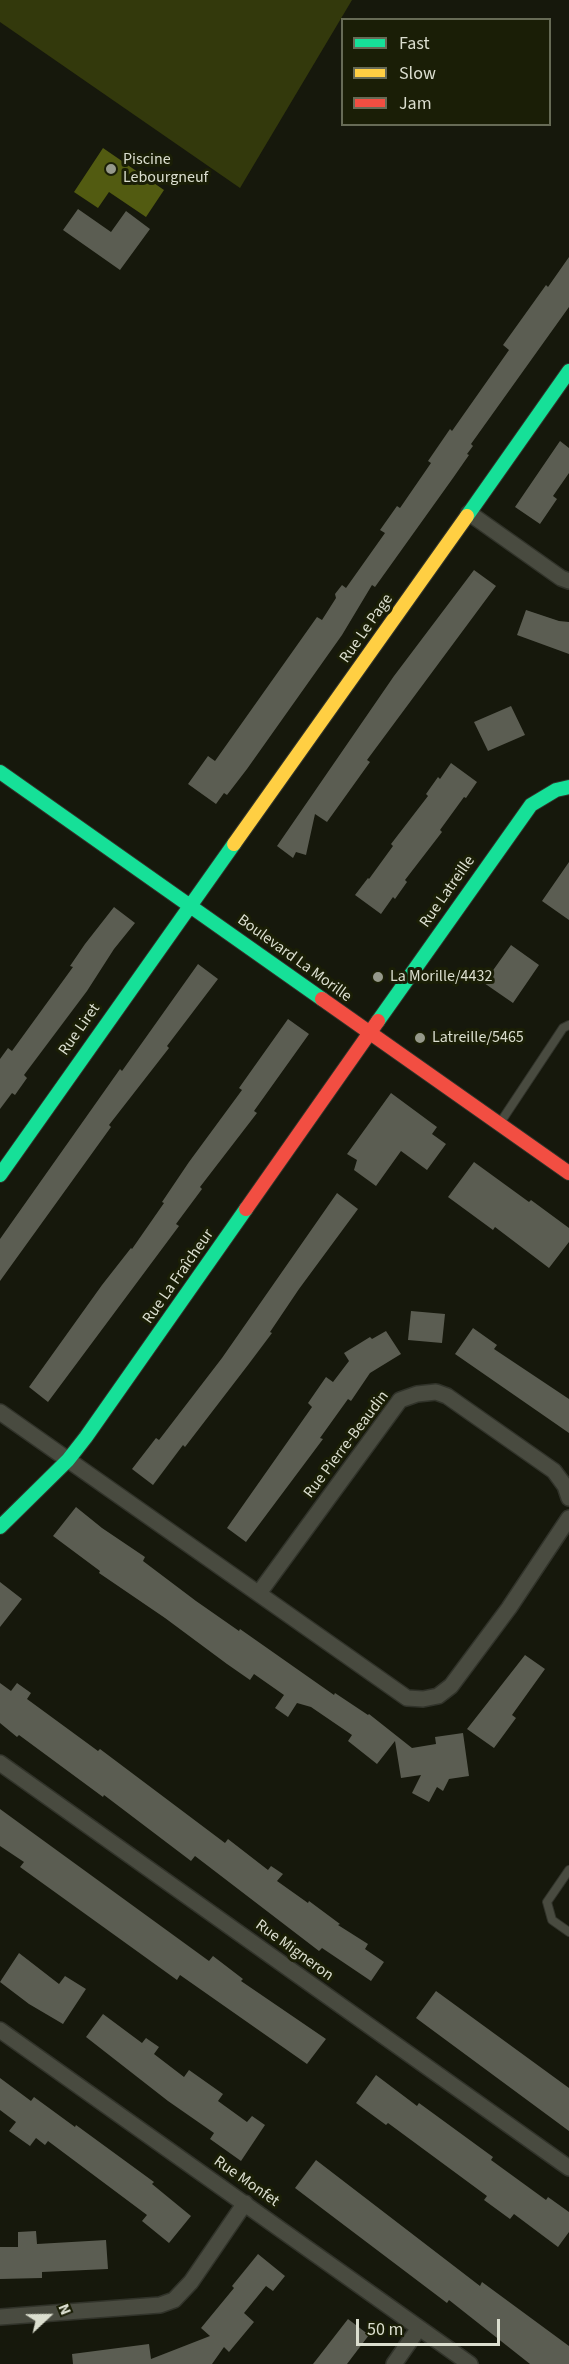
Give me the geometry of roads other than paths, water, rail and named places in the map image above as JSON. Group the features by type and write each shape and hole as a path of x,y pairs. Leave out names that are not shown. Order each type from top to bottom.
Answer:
{"street":[{"name":"Rue Le Page","path":"190,905 569,371"},
{"path":"470,513 561,578 569,581"},
{"name":"Boulevard La Morille","path":"0,772 569,1173"},
{"name":"Rue Latreille","path":"370,1034 531,805 556,790 569,787"},
{"name":"Rue Liret","path":"0,1175 190,905"},
{"name":"Rue La Fraîcheur","path":"0,1527 68,1460 370,1034"},
{"name":"Rue Pierre-Beaudin","path":"259,1593 400,1400 417,1394 436,1392 447,1396 554,1471 565,1486 569,1498"},
{"path":"0,1412 407,1698 423,1699 438,1695 451,1686 509,1608 569,1518"},
{"name":"Rue Migneron","path":"0,1763 569,2168"},
{"name":"Rue Monfet","path":"0,2030 470,2364"},
{"path":"0,2317 160,2305 174,2300 191,2282 245,2203"},
{"path":"394,2364 419,2328"}],"lane":[{"path":"499,1124 563,1028 569,1025"},
{"path":"569,1870 548,1902 552,1920 569,1932"}],"place":[{"name":"Piscine Lebourgneuf","path":"111,169"},
{"name":"La Morille/4432","path":"378,977"},
{"name":"Latreille/5465","path":"420,1038"}]}
